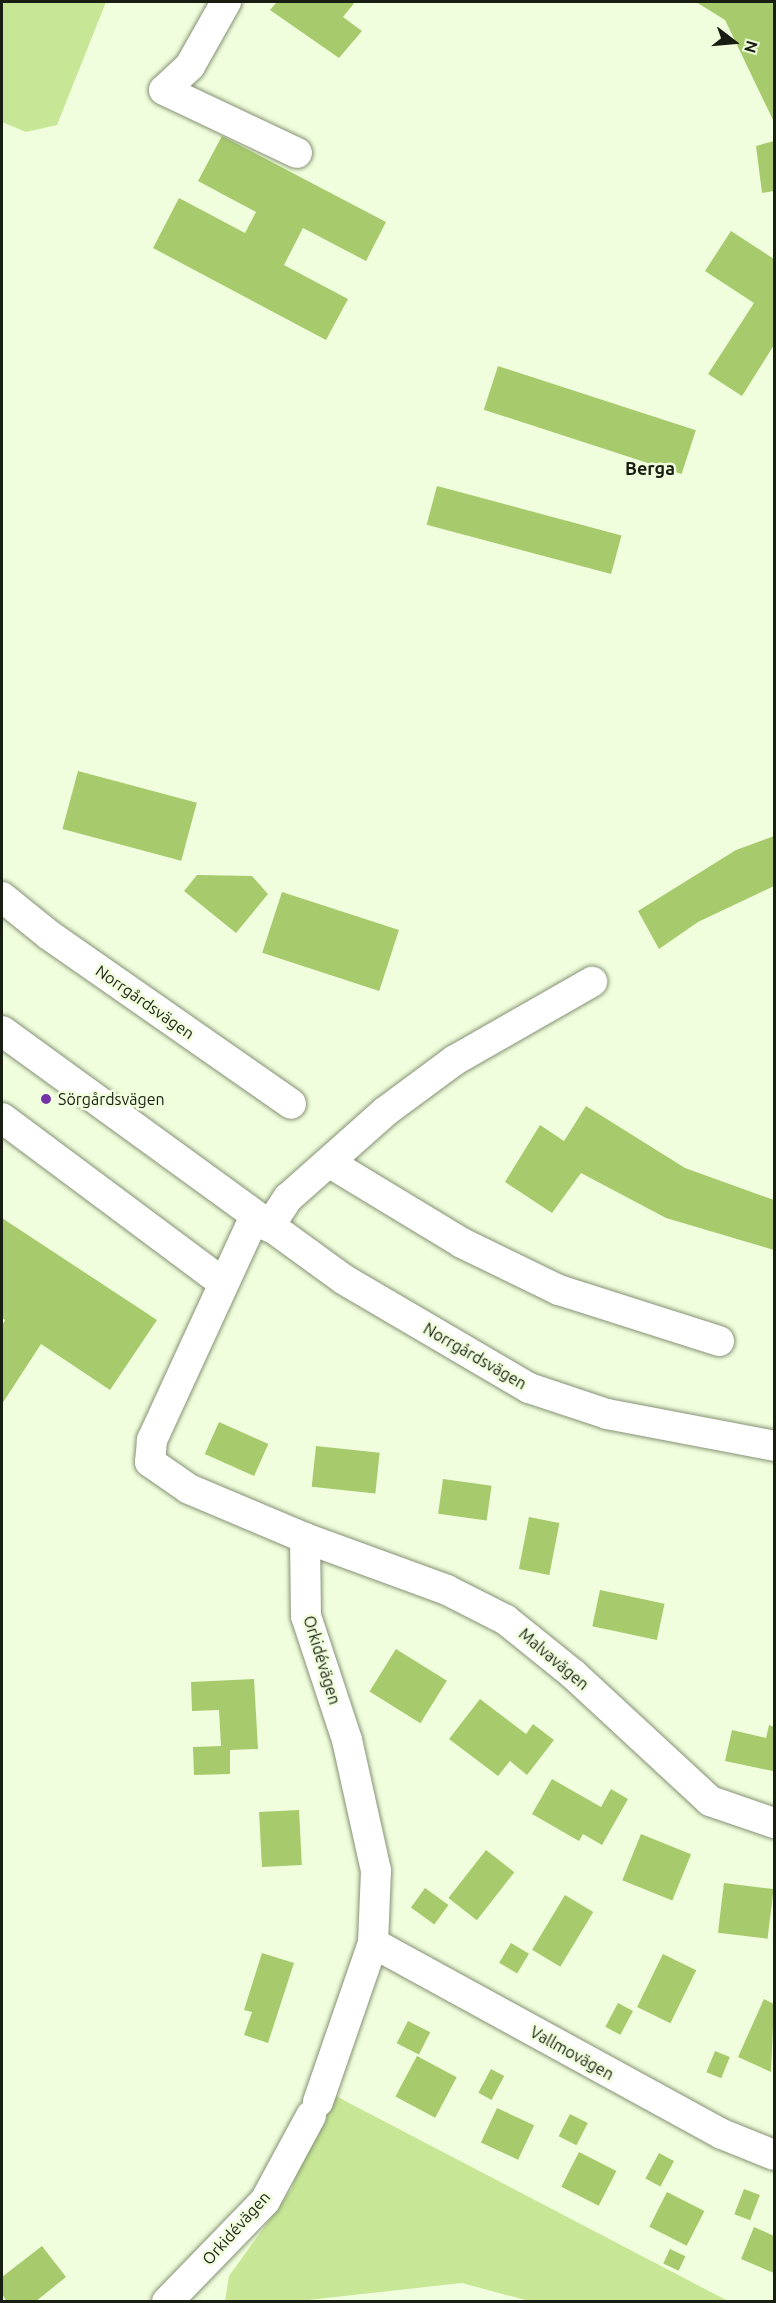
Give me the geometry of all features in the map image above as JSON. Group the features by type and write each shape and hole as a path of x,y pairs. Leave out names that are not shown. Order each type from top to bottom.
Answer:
{"street":[{"path":"226,2 190,66 164,90 297,153"},
{"name":"Norrgårdsvägen","path":"2,897 49,935 291,1104"},
{"path":"305,1538 189,1489 150,1462 152,1440 222,1282 262,1222 386,1111 455,1060 592,982"},
{"name":"Norrgårdsvägen","path":"2,1031 262,1222 344,1279 529,1388 608,1414 774,1446"},
{"path":"2,1118 222,1282"},
{"path":"330,1163 462,1243 559,1290 719,1341"},
{"name":"Malvavägen","path":"305,1538 447,1590 506,1620 573,1674 710,1801 774,1823"},
{"name":"Orkidévägen","path":"168,2301 265,2201 315,2109 373,1943 377,1904 372,1843 347,1740 306,1616 305,1538"},
{"name":"Vallmovägen","path":"373,1943 722,2134 774,2155"}],"green space":[{"path":"2,2 106,2 57,125 26,132 2,122"},
{"path":"327,2091 728,2301 529,2301 462,2283 299,2301 225,2302 229,2276 291,2190"}],"building":[{"path":"277,2 355,2 343,17 362,31 339,58 270,10"},
{"path":"696,2 774,2 774,122 725,20"},
{"path":"222,136 386,222 366,261 303,228 284,265 348,299 326,340 153,248 179,198 245,233 256,212 198,181"},
{"path":"774,141 774,191 762,193 756,146"},
{"path":"731,231 774,259 774,345 742,396 708,374 754,303 705,271"},
{"path":"498,366 696,430 682,474 484,410"},
{"path":"437,486 621,535 611,574 427,525"},
{"path":"78,771 197,803 181,861 62,829"},
{"path":"774,836 774,886 698,922 659,949 638,911 736,850"},
{"path":"197,875 252,876 268,894 236,933 184,891"},
{"path":"282,892 399,930 379,991 262,953"},
{"path":"586,1106 685,1168 774,1200 774,1250 666,1218 581,1173 552,1213 505,1182 540,1125 564,1141"},
{"path":"2,1218 157,1320 110,1390 41,1344 2,1404 2,1326 5,1320 2,1318"},
{"path":"219,1422 268,1444 254,1476 205,1454"},
{"path":"316,1446 380,1453 375,1493 312,1487"},
{"path":"443,1479 492,1486 487,1520 438,1514"},
{"path":"529,1517 559,1523 549,1575 519,1569"},
{"path":"600,1590 665,1604 657,1640 592,1626"},
{"path":"396,1649 447,1681 420,1723 370,1691"},
{"path":"254,1679 258,1749 230,1750 230,1774 194,1775 193,1747 221,1746 219,1710 192,1711 191,1682"},
{"path":"480,1699 526,1734 533,1724 554,1740 527,1775 510,1761 498,1776 449,1739"},
{"path":"769,1725 774,1727 773,1771 725,1761 732,1730 766,1738"},
{"path":"552,1779 601,1807 611,1789 628,1799 602,1845 583,1834 579,1841 532,1814"},
{"path":"299,1810 302,1865 262,1867 259,1812"},
{"path":"641,1834 691,1854 672,1901 622,1880"},
{"path":"486,1850 514,1872 477,1920 448,1898"},
{"path":"724,1883 774,1889 768,1939 718,1933"},
{"path":"425,1888 448,1905 434,1924 411,1907"},
{"path":"565,1895 593,1912 560,1967 532,1950"},
{"path":"511,1943 529,1954 517,1974 499,1963"},
{"path":"262,1953 294,1963 268,2043 244,2035 252,2012 244,2010"},
{"path":"663,1954 696,1970 670,2023 637,2007"},
{"path":"764,1999 774,2004 771,2072 738,2057"},
{"path":"618,2003 633,2011 620,2035 605,2027"},
{"path":"408,2021 430,2032 419,2055 397,2043"},
{"path":"715,2051 730,2057 721,2078 706,2072"},
{"path":"417,2056 457,2077 435,2118 395,2097"},
{"path":"491,2069 504,2076 492,2100 478,2093"},
{"path":"497,2108 534,2125 518,2160 481,2142"},
{"path":"570,2114 588,2123 576,2145 559,2136"},
{"path":"579,2152 616,2171 599,2206 561,2187"},
{"path":"659,2153 674,2161 660,2187 645,2179"},
{"path":"744,2189 760,2195 750,2220 734,2214"},
{"path":"667,2192 704,2211 687,2246 649,2227"},
{"path":"754,2227 774,2236 774,2273 741,2259"},
{"path":"42,2246 66,2277 35,2302 7,2302 2,2294 2,2277"},
{"path":"670,2249 685,2256 679,2271 663,2264"}],"place":[{"name":"Sörgårdsvägen","path":"46,1099"}],"district":[{"name":"Berga","path":"650,468"}]}
